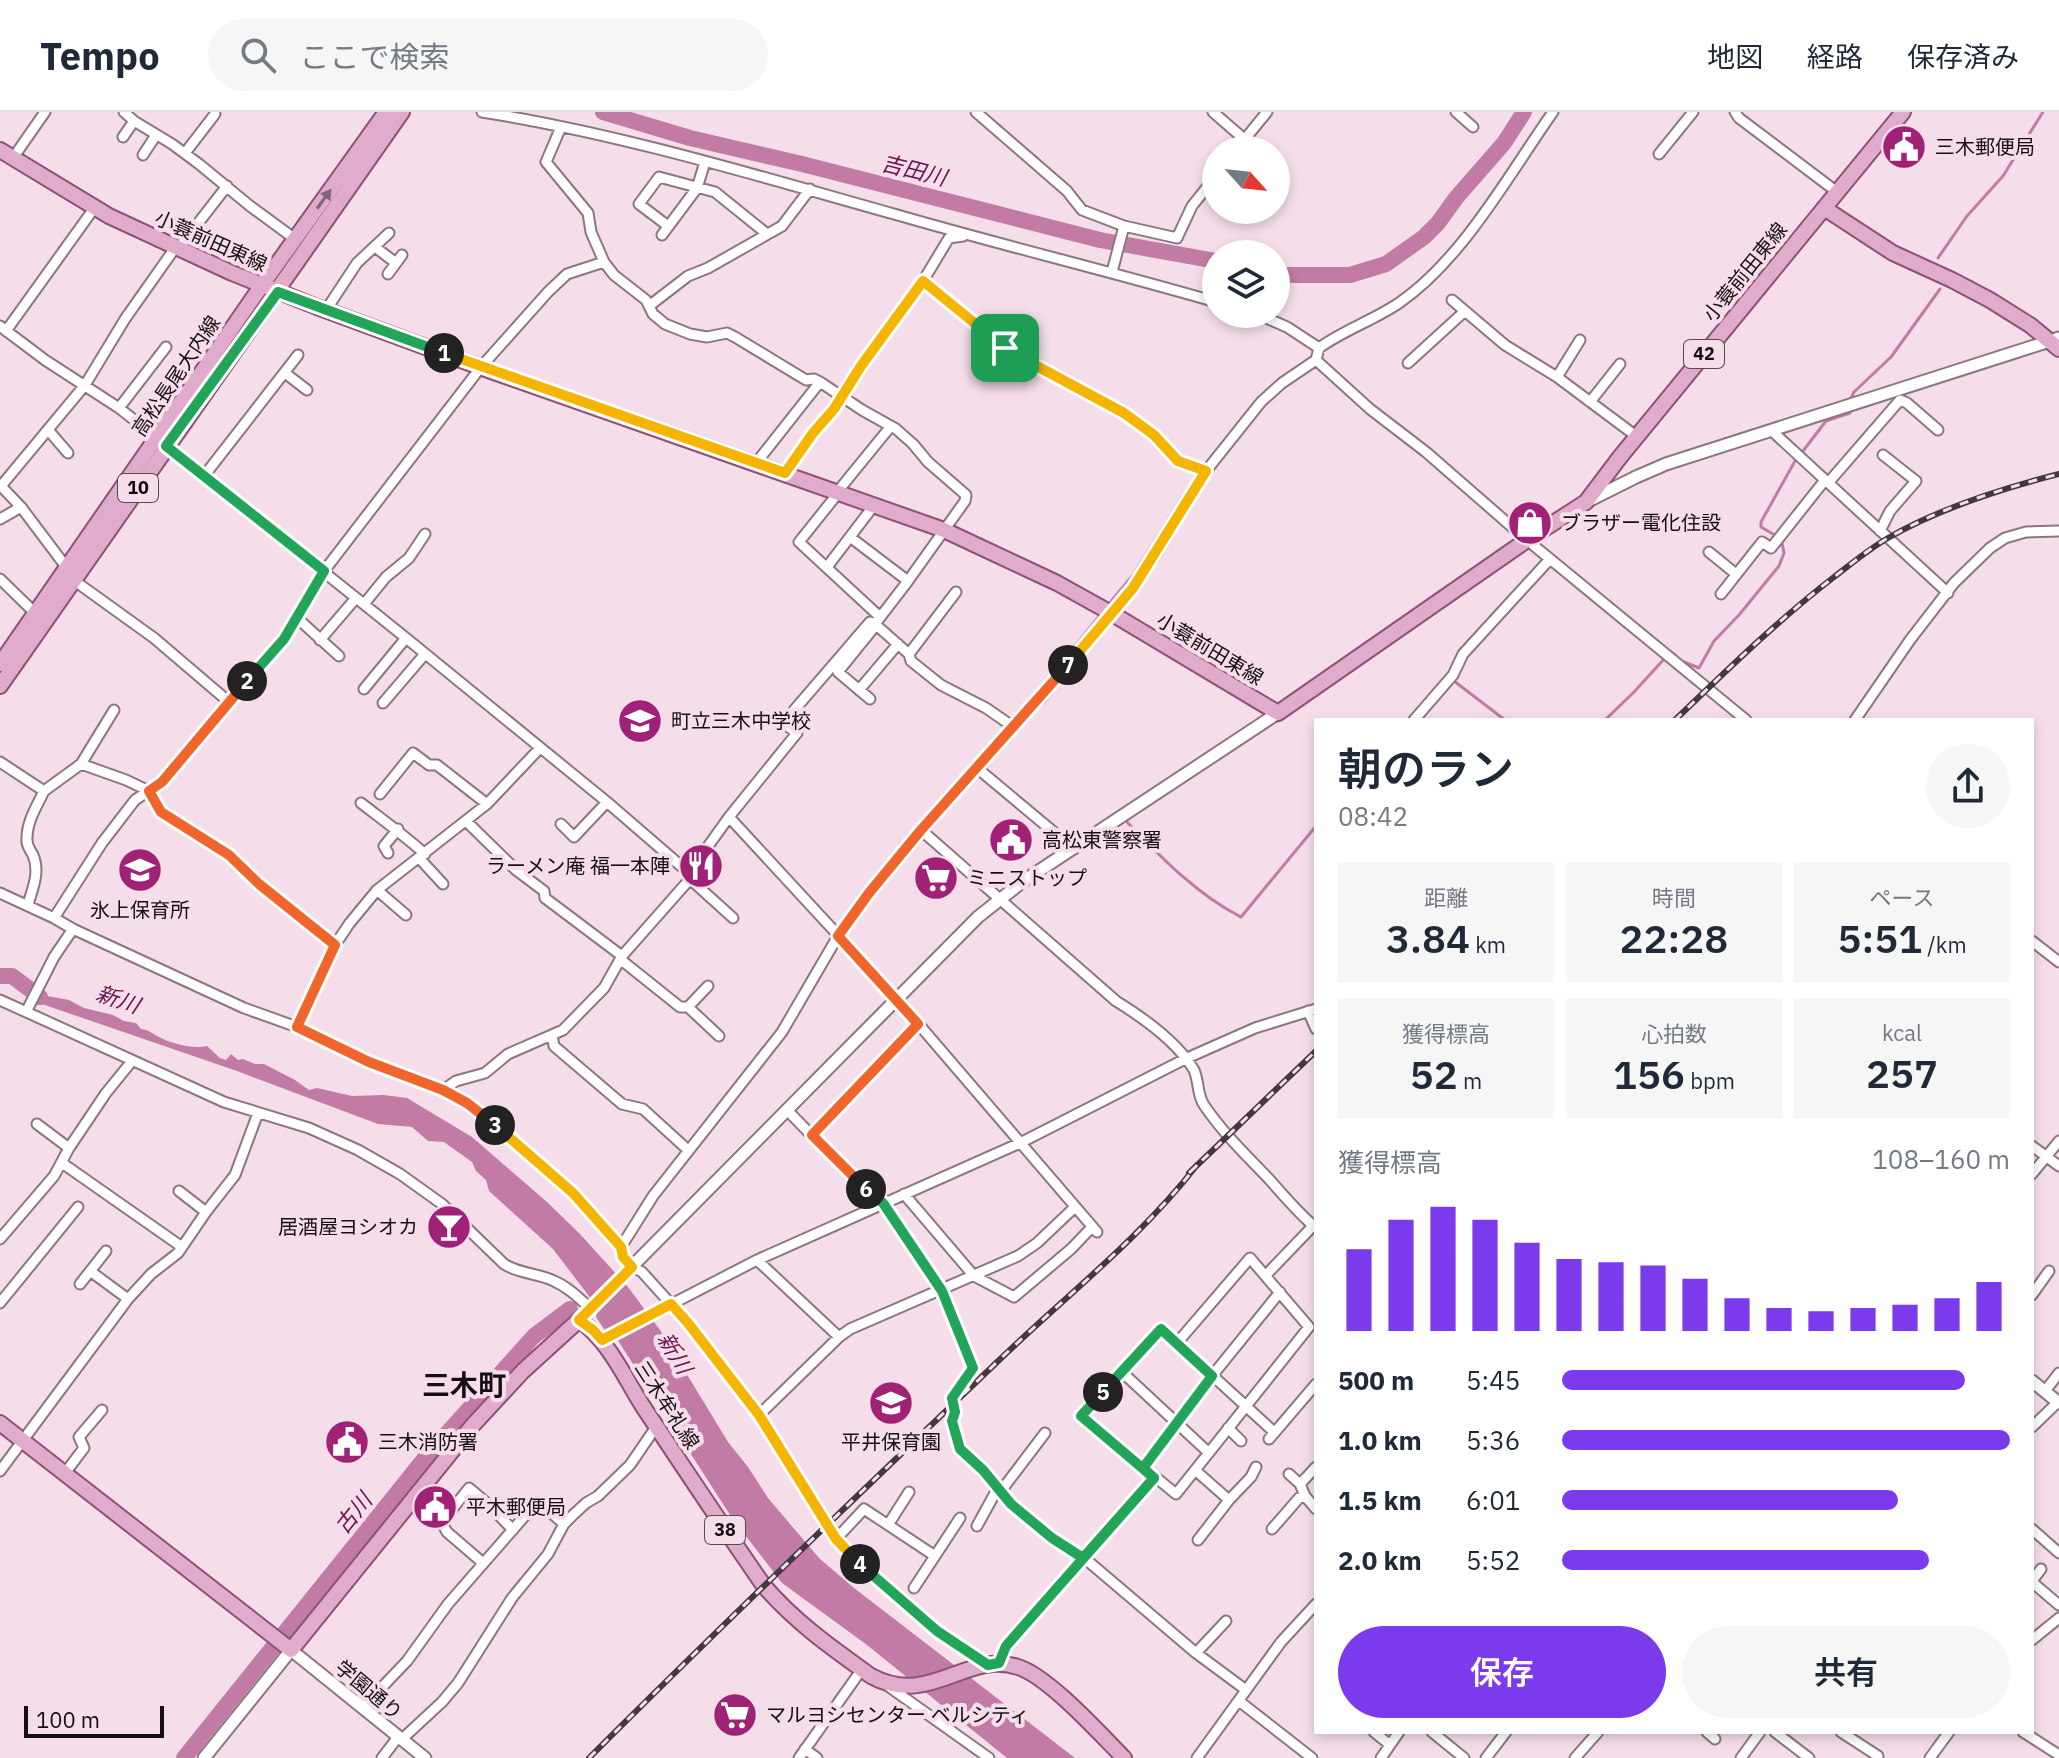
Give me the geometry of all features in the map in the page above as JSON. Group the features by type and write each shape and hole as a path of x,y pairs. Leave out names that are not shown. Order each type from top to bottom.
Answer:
{"main road":[{"name":"高松長尾大内線","path":"0,686 70,573 162,442 262,285 386,112"},
{"name":"高松長尾大内線","path":"162,442 278,292 402,112"},
{"name":"小蓑前田東線","path":"6,154 95,207 177,248 278,292 944,530 1057,583 1278,713 1586,502 1636,436 1903,112"},
{"path":"1824,208 1893,253 1990,300 2056,342"},
{"name":"高松長尾大内線","path":"0,664 35,613 70,573"},
{"path":"0,1423 291,1650 473,1425 523,1371 588,1312"},
{"name":"三木牟礼線","path":"588,1312 593,1330 605,1338 656,1427 764,1586 786,1611 862,1669 882,1682 897,1687 916,1687 994,1664"},
{"path":"994,1664 1020,1667 1032,1673 1124,1758"}],"street":[{"path":"6,154 45,112"},
{"path":"124,112 185,153 295,239"},
{"path":"482,112 561,127 810,189 1202,298"},
{"path":"976,112 1067,191 1082,210 1124,226 1177,238 1192,206 1202,194"},
{"path":"1213,112 1241,136"},
{"path":"1247,136 1267,112"},
{"path":"1456,112 1473,127"},
{"path":"621,1247 653,1196 782,1032 838,936 869,893 1012,726 1041,698 1133,588 1206,471 1261,402 1316,360 1319,348 1398,303 1422,284 1475,225 1553,112"},
{"path":"1659,154 1693,112"},
{"path":"1735,112 1837,192"},
{"path":"185,153 215,114"},
{"path":"123,137 134,121"},
{"path":"561,127 546,162 588,213 591,232 604,262 614,275 646,300 653,314 665,324 690,334 707,337 727,333 806,380 820,382 891,426 966,495 965,501 908,581 838,672 870,699"},
{"path":"143,155 156,135"},
{"path":"662,235 697,188 705,162"},
{"path":"668,226 639,204 659,177 715,192 767,234"},
{"path":"227,186 125,319 85,385 1,486 21,507 79,584 154,638 229,702"},
{"path":"649,306 688,276 782,226 810,189"},
{"path":"95,207 3,328 45,360 119,408 324,571 607,802 690,874 733,918"},
{"path":"1112,272 1124,226"},
{"path":"326,310 357,263 389,233"},
{"path":"785,473 923,281 949,238 970,235"},
{"path":"375,247 399,259 388,274"},
{"path":"54,918 102,843 135,800 162,782 284,639 324,571 481,367 567,274 604,262"},
{"path":"923,281 1005,348 1008,355 1020,357 1124,413 1154,435 1178,461 1206,471"},
{"path":"1452,300 1505,345 1557,377 1636,436"},
{"path":"1408,363 1465,311"},
{"path":"1289,328 1319,348"},
{"path":"1557,377 1580,340"},
{"path":"1586,502 1666,464 1898,395 2056,342"},
{"path":"119,408 166,347"},
{"path":"204,476 298,355"},
{"path":"1316,360 1370,409 1426,452 1527,540 1744,718"},
{"path":"1590,402 1620,364"},
{"path":"285,373 307,390"},
{"path":"756,463 820,382"},
{"path":"1898,395 1938,430"},
{"path":"1721,594 1762,542 1771,548 1898,395"},
{"path":"891,426 799,542 827,567 909,654 911,661 941,685 986,708 1012,726"},
{"path":"49,431 68,453"},
{"path":"1772,431 1948,593"},
{"path":"1880,531 1890,511 1916,481 1883,455"},
{"path":"827,567 875,504"},
{"path":"0,519 21,507"},
{"path":"1856,718 1910,640 1990,548 2005,538 2026,532 2059,531"},
{"path":"320,640 409,558 425,534"},
{"path":"850,537 908,581"},
{"path":"1709,552 1736,574"},
{"path":"1416,718 1453,675 1463,654 1550,559"},
{"path":"0,579 35,613"},
{"path":"909,654 956,592"},
{"path":"296,617 339,656"},
{"path":"443,1090 456,1081 485,1073 508,1054 563,1030 604,988 621,957 690,874 729,817 797,733 783,723 870,622 877,622"},
{"path":"364,689 406,638"},
{"path":"859,690 898,644"},
{"path":"383,703 425,654"},
{"path":"28,904 37,871 34,856 27,845 30,819 44,791 81,764 114,710"},
{"path":"0,1000 224,1102 309,1128 376,1160 442,1204 512,1270 553,1280 575,1294 588,1312 978,917 1022,882 1278,713"},
{"path":"297,1027 335,945 377,890 487,804 540,748"},
{"path":"380,794 413,753 429,765 437,765 487,804"},
{"path":"0,762 44,791"},
{"path":"81,764 149,791 161,812 229,855 259,884 335,945"},
{"path":"977,768 1074,849"},
{"path":"561,824 574,837 607,802"},
{"path":"361,803 398,829 443,884"},
{"path":"729,817 897,999 1094,1229 1014,1297 974,1276 904,1194"},
{"path":"466,821 516,870 544,891 545,898 680,1007 688,1007 719,1036"},
{"path":"388,853 384,846 398,829"},
{"path":"921,830 1116,1001 1146,1019 1185,1059 1195,1073 1201,1101 1206,1108 1314,1227 1266,1275"},
{"path":"377,890 406,915"},
{"path":"0,893 244,1008 297,1027 369,1062 443,1090 467,1103 573,1193 621,1247 623,1257 642,1272 688,1323 759,1415 836,1539 851,1556 950,1641 994,1664 1006,1646 1154,1478"},
{"path":"26,1012 54,957 73,929"},
{"path":"2034,945 2059,962"},
{"path":"688,1007 708,986"},
{"path":"605,1338 757,1260 1020,1143 1185,1059 1255,1028 1312,1010"},
{"path":"812,1135 918,1024"},
{"path":"552,1035 554,1046 622,1104 643,1109 688,1150"},
{"path":"0,1239 54,1176 106,1093 132,1061"},
{"path":"787,1110 853,1178 883,1203 942,1291 973,1368 952,1398 955,1412 952,1421 960,1449 983,1470 1011,1504 1052,1538 1089,1562 1196,1653 1246,1690"},
{"path":"0,1471 128,1299 151,1274 178,1253 235,1175 258,1113"},
{"path":"37,1124 69,1148"},
{"path":"2034,1172 2059,1141"},
{"path":"2034,1147 2059,1166"},
{"path":"62,1163 182,1247"},
{"path":"179,1191 206,1212"},
{"path":"0,1303 78,1207"},
{"path":"759,1415 850,1329 1018,1256 1037,1243 1075,1207"},
{"path":"80,1284 106,1251"},
{"path":"1177,1343 1250,1258 1312,1330 1246,1406 1176,1494 1081,1416 1161,1329 1246,1406 1271,1435 1314,1386"},
{"path":"757,1260 839,1337"},
{"path":"90,1271 128,1299"},
{"path":"2034,1292 2049,1271"},
{"path":"1143,1468 1280,1292"},
{"path":"1122,1372 1209,1453"},
{"path":"2045,1391 2059,1373"},
{"path":"2034,1383 2058,1402 2034,1425"},
{"path":"65,1473 84,1448 79,1437 102,1410"},
{"path":"382,1758 458,1683 512,1598 548,1554 564,1524 630,1465 656,1427"},
{"path":"1228,1428 1241,1441"},
{"path":"977,1526 994,1495 1001,1491 1045,1433"},
{"path":"1198,1540 1256,1467"},
{"path":"1300,1484 1314,1469"},
{"path":"1195,1470 1229,1500"},
{"path":"1289,1474 1300,1484 1314,1507"},
{"path":"483,1563 443,1525 469,1488 513,1530"},
{"path":"888,1525 909,1492"},
{"path":"1272,1529 1299,1498 1305,1496"},
{"path":"363,1707 407,1661 448,1604 536,1503 564,1524"},
{"path":"836,1539 864,1509 935,1556"},
{"path":"914,1588 960,1518"},
{"path":"2034,1531 2059,1553"},
{"path":"2034,1579 2041,1569"},
{"path":"2034,1584 2059,1605"},
{"path":"1200,1757 1281,1642 1314,1611"},
{"path":"2034,1638 2059,1618"},
{"path":"1196,1653 1226,1621"},
{"path":"204,1758 291,1650"},
{"name":"学園通り","path":"291,1650 425,1758"},
{"path":"817,1758 802,1754 862,1669"},
{"path":"882,1682 989,1758"},
{"path":"1239,1701 1312,1758"},
{"path":"1376,1734 1389,1744"},
{"path":"1381,1758 1397,1734"},
{"path":"1434,1734 1464,1758"},
{"path":"1486,1758 1504,1734"},
{"path":"1575,1758 1596,1734"},
{"path":"1741,1758 1759,1734"},
{"path":"1777,1734 1802,1756"},
{"path":"1844,1734 1878,1756"},
{"path":"1930,1758 1948,1734"},
{"path":"2026,1734 2059,1755"}],"shaded area":[{"path":"23,985 47,996 69,1000 84,1008 136,1023 141,1029 170,1042 207,1046 226,1060 231,1054 238,1060 264,1064 309,1090 317,1088 352,1096 407,1098 472,1137 547,1202 628,1287 660,1330 728,1442 768,1498 819,1558 1075,1758 1007,1758 867,1645 782,1583 732,1518 617,1339 610,1338 596,1317 598,1308 553,1249 489,1191 486,1180 472,1162 444,1142 428,1141 412,1127 378,1124 237,1071 39,1003 20,991"}],"waterway":[{"name":"吉田川","path":"603,112 690,138 1100,240 1202,258"},
{"name":"吉田川","path":"1290,275 1350,275 1386,264 1438,223 1504,143 1524,112"},
{"path":"1938,258 1967,216 2003,176 2043,112"},
{"path":"1851,398 1891,357 1940,289"},
{"path":"1803,451 1826,421 1850,413"},
{"path":"1773,534 1761,527 1761,522 1795,461"},
{"path":"1108,605 1133,575 1189,486"},
{"path":"1684,662 1699,668 1714,641 1779,566 1784,553 1782,543"},
{"path":"1071,651 1101,614"},
{"path":"1671,652 1676,656"},
{"path":"1607,718 1665,658"},
{"path":"1454,681 1502,718"},
{"path":"1127,822 1195,887 1241,917 1314,828"},
{"name":"新川","path":"0,976 12,976 40,997"},
{"name":"古川","path":"184,1758 425,1458 534,1336 570,1309"}],"railway":[{"path":"1677,718 1792,611 1881,542 1949,509 2059,474"},
{"path":"1189,1173 1314,1053"},
{"path":"589,1758 892,1463 1125,1244 1197,1165"}],"place":[{"name":"三木郵便局","path":"1904,147"},
{"name":"ブラザー電化住設","path":"1530,523"},
{"name":"町立三木中学校","path":"640,721"},
{"name":"高松東警察署","path":"1011,840"},
{"name":"ラーメン庵 福一本陣","path":"701,866"},
{"name":"氷上保育所","path":"140,870"},
{"name":"ミニストップ","path":"936,878"},
{"name":"居酒屋ヨシオカ","path":"449,1227"},
{"name":"平井保育園","path":"891,1403"},
{"name":"三木消防署","path":"347,1442"},
{"name":"平木郵便局","path":"435,1507"},
{"name":"マルヨシセンター ベルシティ","path":"735,1715"}],"district":[{"name":"三木町","path":"464,1385"}],"route":[{"path":"1005,348 923,281 834,409 785,473 488,370 278,292 166,446 324,571 284,639 162,782 149,791 161,812 229,855 259,884 335,945 297,1027 369,1062 443,1090 467,1103 573,1193 621,1247 623,1257 632,1267 579,1320 602,1340 671,1304 759,1415 842,1546 926,1622 988,1665 999,1663 1006,1646 1154,1478 1143,1468 1212,1376 1161,1329 1081,1416 1154,1478 1083,1558 1052,1538 1011,1504 983,1470 960,1449 952,1421 955,1412 952,1398 973,1368 942,1291 883,1203 853,1178 812,1135 918,1024 838,936 921,830 1012,726 1041,698 1133,588 1206,471 1178,461 1154,435 1124,413 1020,357 1008,355 1005,348"}]}
